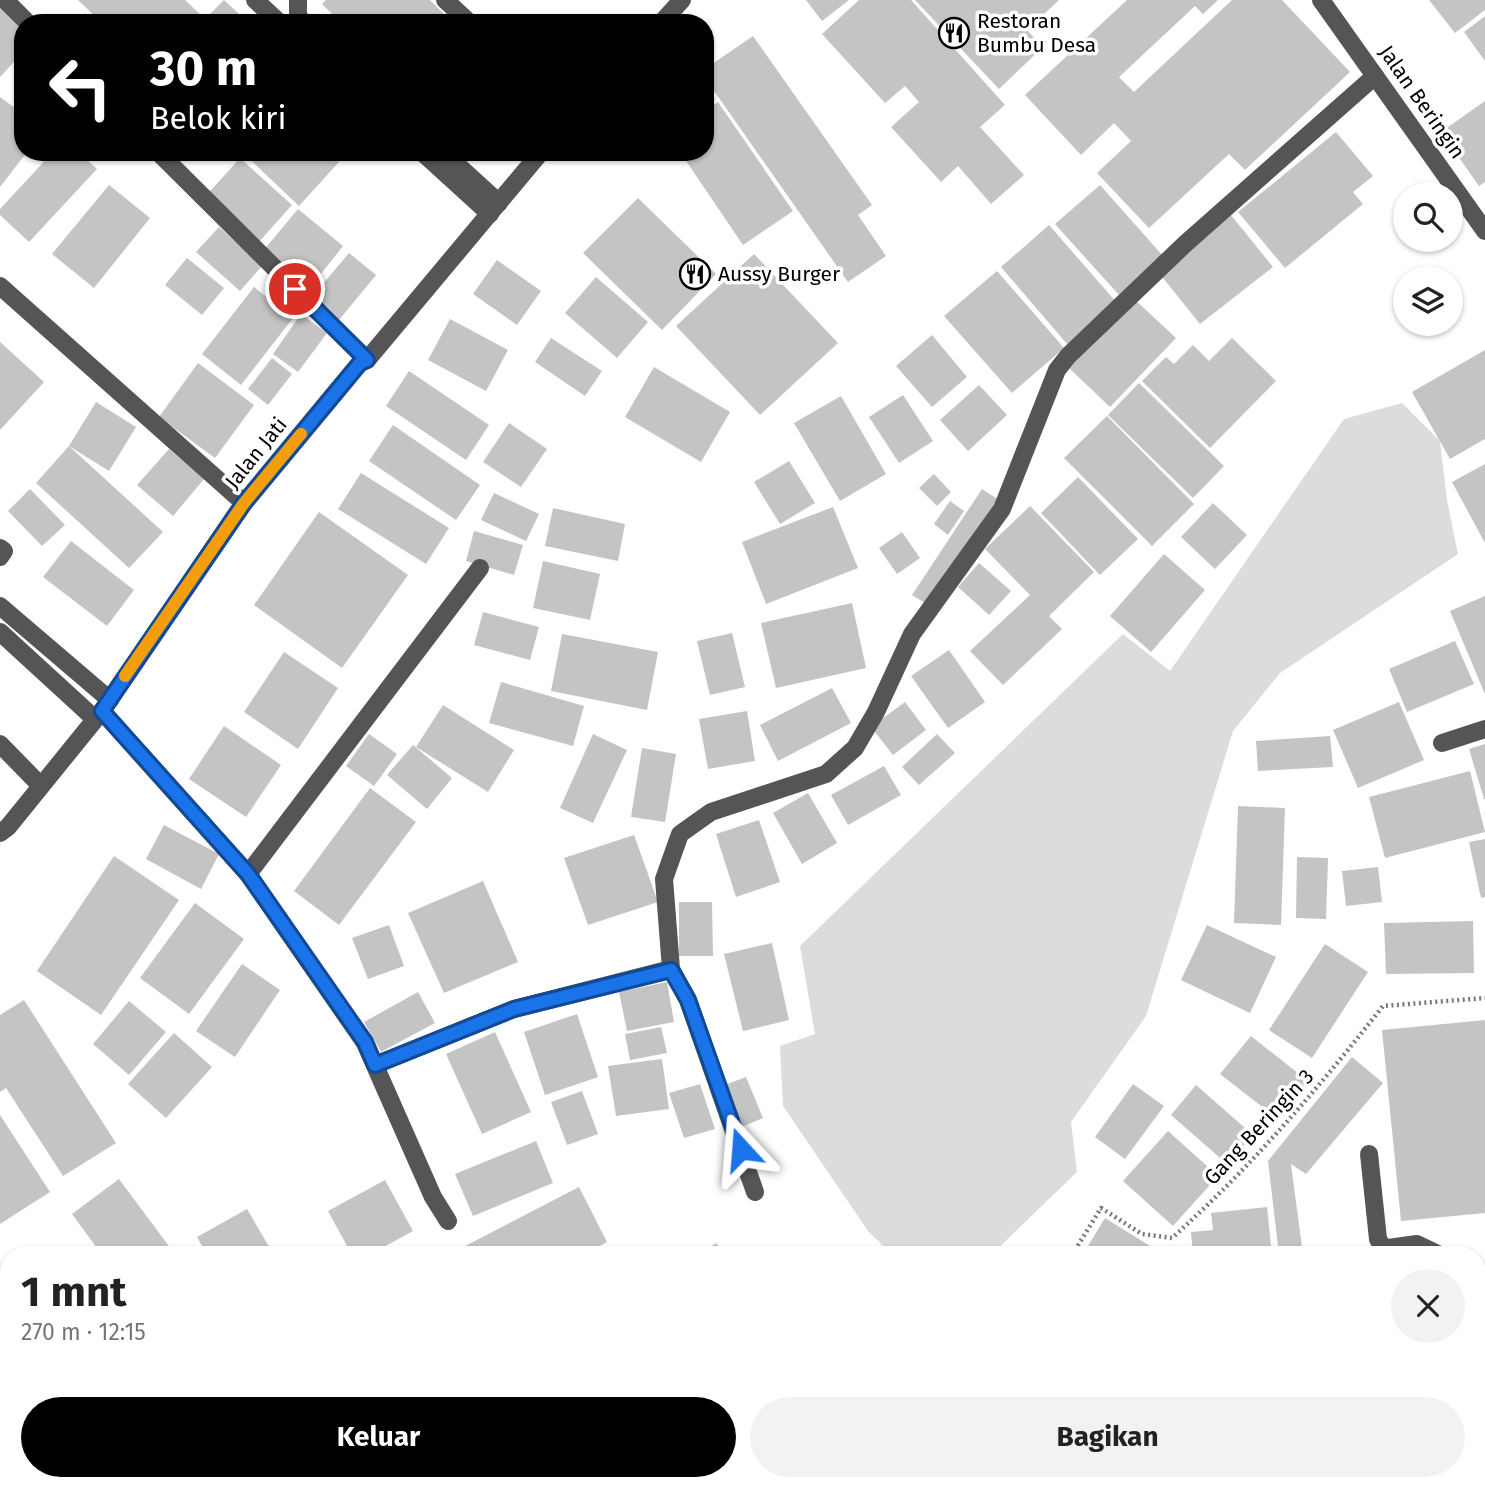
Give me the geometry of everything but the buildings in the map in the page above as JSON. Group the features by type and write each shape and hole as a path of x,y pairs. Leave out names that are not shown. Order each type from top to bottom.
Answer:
{"street":[{"path":"5,0 19,14"},
{"path":"255,0 270,14"},
{"path":"445,0 460,14"},
{"path":"669,14 682,0"},
{"name":"Jalan Beringin","path":"1326,2 1485,231"},
{"path":"755,1192 735,1127 688,1000 671,970 664,879 680,834 711,812 826,774 855,748 876,712 912,634 1002,509 1058,370 1068,356 1185,244 1376,76"},
{"path":"167,161 367,360"},
{"path":"434,161 495,208"},
{"path":"453,161 495,208"},
{"name":"Jalan Jati","path":"0,833 8,827 102,710 244,503 534,161"},
{"path":"0,286 244,503"},
{"path":"0,548 4,551 0,556"},
{"path":"248,874 480,568"},
{"path":"0,606 102,710 248,874 365,1042 433,1197 447,1221"},
{"path":"0,632 102,710"},
{"path":"1442,743 1485,729"},
{"path":"0,744 40,785"},
{"path":"375,1065 514,1009 671,970"},
{"path":"1369,1154 1378,1239 1382,1246"},
{"path":"1402,1246 1421,1246"}],"path":[{"name":"Gang Beringin 3","path":"1078,1246 1101,1208 1142,1234 1172,1238 1269,1144 1332,1072 1383,1006 1485,998"}],"shaded area":[{"path":"1402,403 1440,441 1447,500 1458,554 1280,673 1233,731 1146,1016 1071,1122 1077,1172 1000,1246 883,1246 868,1231 783,1106 780,1046 815,1034 800,946 1123,634 1170,671 1344,419"}],"slow traffic":[{"path":"125,676 244,503 301,434"}],"place":[{"name":"Restoran Bumbu Desa","path":"954,33"},
{"name":"Aussy Burger","path":"695,274"}],"route":[{"path":"295,289 367,360 360,363 244,503 102,711 248,874 365,1042 375,1065 514,1009 671,970 688,1000 741,1149"}]}
